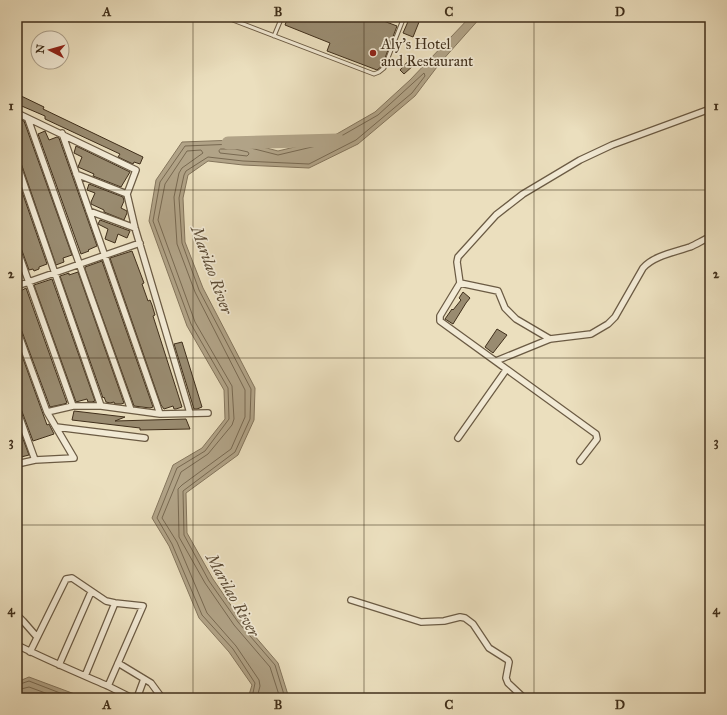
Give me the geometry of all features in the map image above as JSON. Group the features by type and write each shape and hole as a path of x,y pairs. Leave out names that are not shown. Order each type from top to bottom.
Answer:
{"street":[{"path":"580,461 598,439 596,434 440,321 440,316 460,283 458,262 461,253 496,215 523,194 580,160 612,145 710,109"},
{"path":"17,113 136,170 127,194 135,228 190,413"},
{"path":"28,119 131,410"},
{"path":"62,134 160,414"},
{"path":"17,164 101,406"},
{"path":"76,174 127,194"},
{"path":"89,211 135,228"},
{"path":"496,361 550,339 591,334 608,324 615,317 643,268 648,262 690,247 710,237"},
{"path":"17,286 140,243"},
{"path":"17,250 73,406"},
{"path":"460,283 498,291 505,308 516,319 550,339"},
{"path":"17,330 47,412 74,458 35,460 17,464"},
{"path":"458,438 506,370"},
{"path":"47,412 73,406 101,406 160,414 208,413"},
{"path":"17,410 35,460"},
{"path":"56,427 145,438"},
{"path":"30,652 66,579 72,578 100,598 115,603 143,606 108,686"},
{"path":"59,665 92,592"},
{"path":"351,600 422,622 437,622 460,617 469,620 489,648 508,660 509,662 506,678 508,683 524,698"},
{"path":"85,676 115,603"},
{"path":"17,615 37,637"},
{"path":"17,645 132,698"},
{"path":"118,664 151,683 162,698"},
{"path":"137,698 144,679"}],"lane":[{"path":"225,17 374,74 384,68 404,17"},
{"path":"274,36 282,17"}],"water":[{"path":"470,17 481,17 440,63 415,96 358,144 309,168 243,165 208,161 188,175 183,198 185,242 203,288 255,388 254,420 238,455 186,493 187,533 213,579 241,620 278,663 289,698 248,698 252,685 229,652 199,618 169,546 152,518 173,465 202,448 225,419 224,390 187,326 149,221 156,180 182,142 236,140 278,151 328,139 375,112 410,80"},
{"path":"29,677 83,698 17,698 17,682"}],"building":[{"path":"288,17 373,17 397,26 382,66 377,70 327,51 330,43 285,25"},
{"path":"410,17 421,17 413,37 403,33"},
{"path":"409,60 414,65 404,74 400,70"},
{"path":"17,94 44,107 43,109 143,157 140,164 134,162 133,164 118,157 120,154 45,119 45,116 17,104"},
{"path":"17,121 24,121 72,255 63,258 64,262 56,265 17,155"},
{"path":"45,131 49,140 57,137 59,138 97,246 81,254 38,134"},
{"path":"76,146 130,172 121,187 93,176 94,174 78,167 82,157 74,153"},
{"path":"17,180 47,264 34,271 33,269 29,270 21,248 17,245"},
{"path":"89,184 123,197 124,201 121,208 127,211 124,220 104,212 104,210 91,204 95,193 87,190"},
{"path":"100,220 130,231 127,238 118,234 115,243 105,239 108,229 98,224"},
{"path":"132,251 144,283 142,284 148,301 150,300 152,305 155,315 153,316 182,407 176,409 174,409 173,406 164,409 161,405 110,258"},
{"path":"102,261 153,407 134,406 85,269 85,267"},
{"path":"78,272 124,403 110,403 106,402 104,397 103,398 60,276"},
{"path":"52,279 95,401 88,402 87,399 76,402 34,285"},
{"path":"26,288 67,403 50,407 21,329 17,326 17,293"},
{"path":"463,292 470,298 453,324 445,319 461,300 459,298"},
{"path":"497,329 507,335 493,353 485,347"},
{"path":"17,342 47,425 49,424 54,434 33,441 21,409 17,406"},
{"path":"182,342 202,407 197,409 194,409 174,344"},
{"path":"74,411 125,417 115,421 186,419 190,429 140,430 140,428 72,420"},
{"path":"17,423 29,455 17,458"}],"waterway":[{"name":"Marilao River","path":"228,143 338,140"}],"place":[{"name":"Aly's Hotel and Restaurant","path":"373,53"}]}
